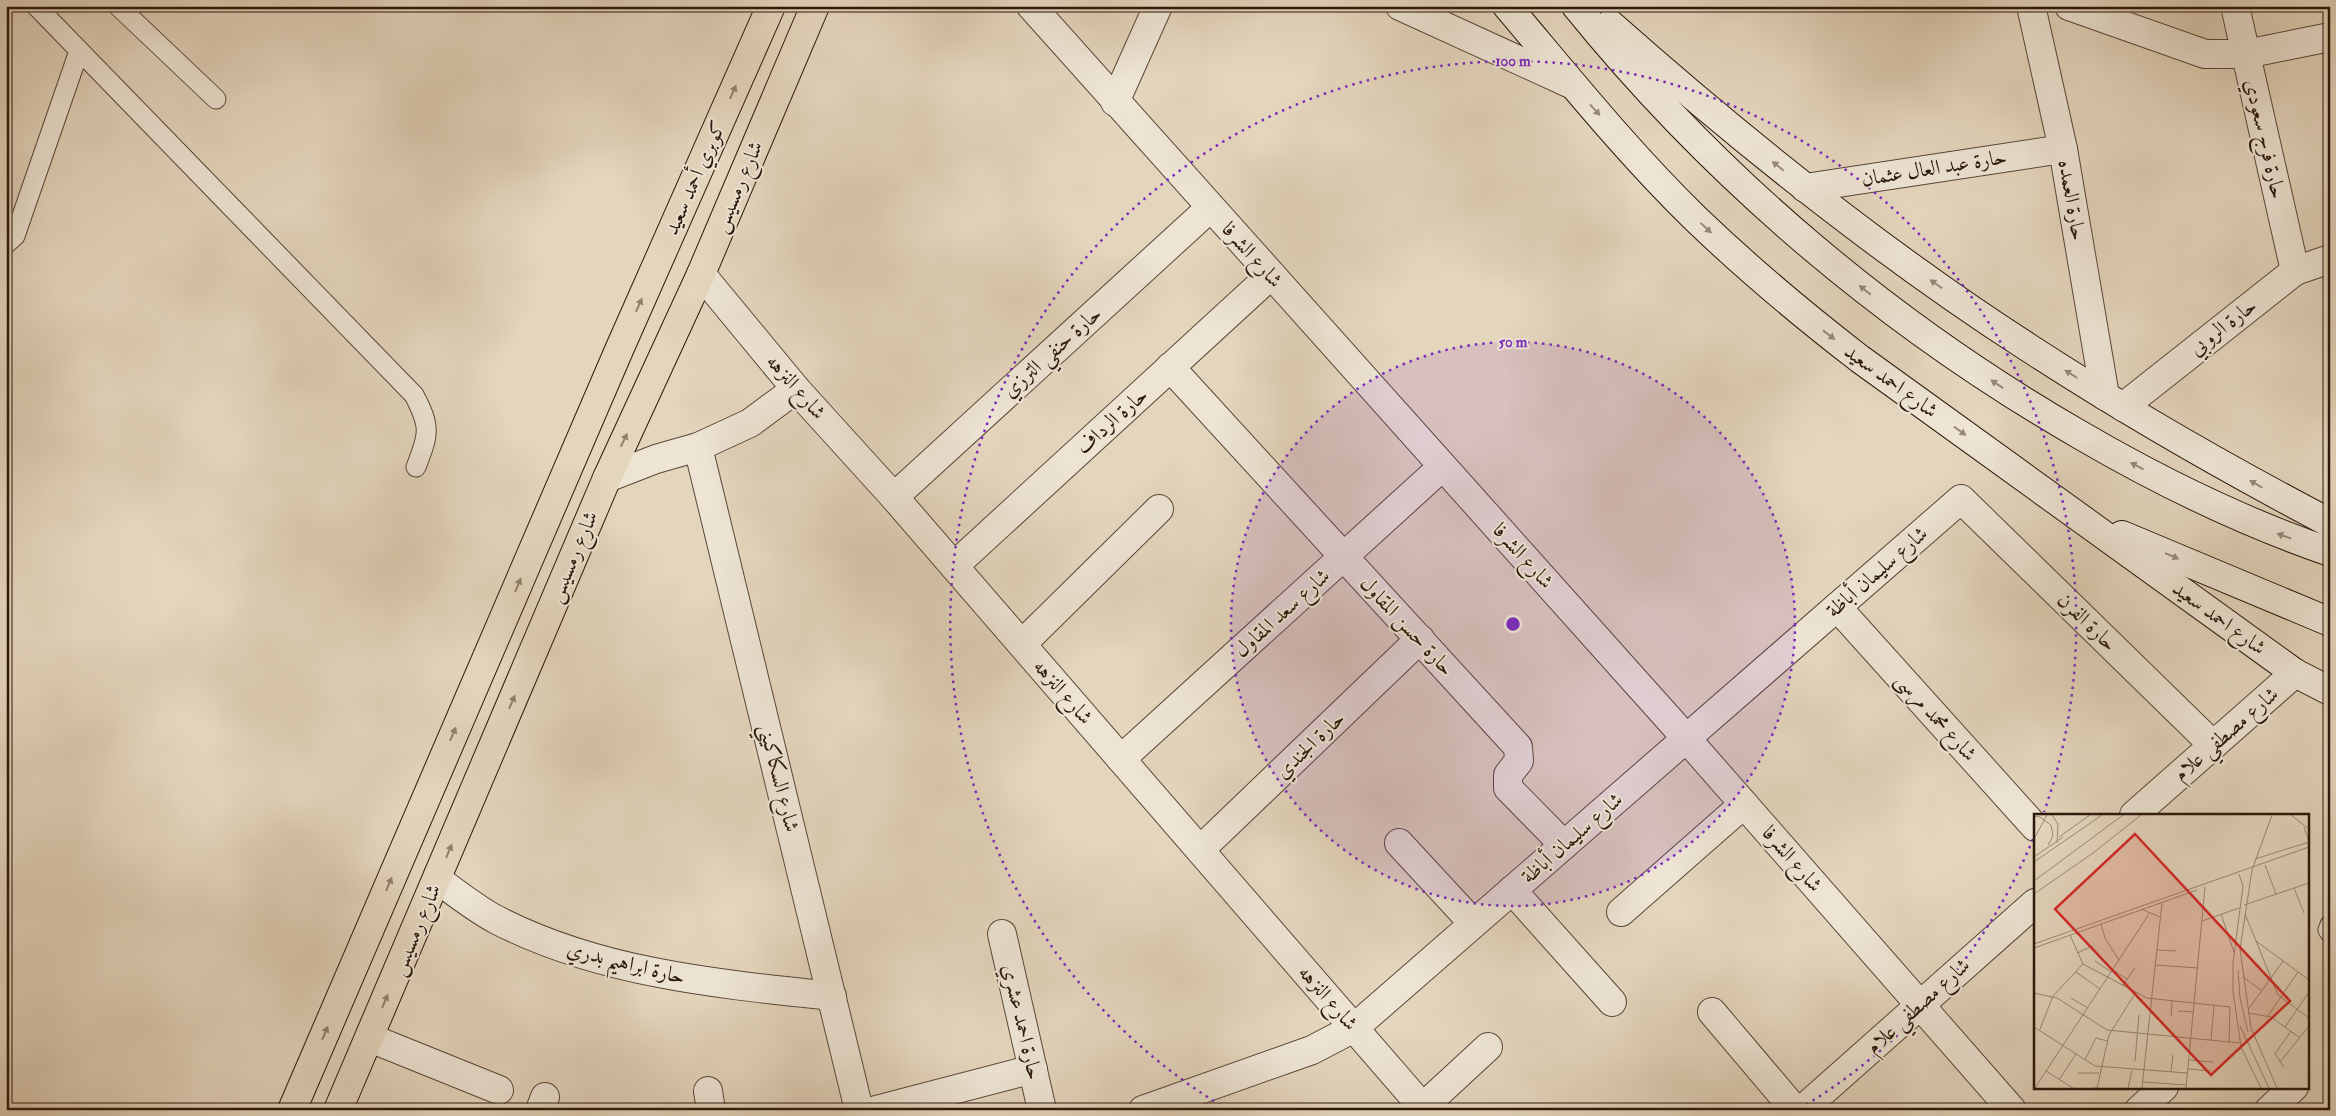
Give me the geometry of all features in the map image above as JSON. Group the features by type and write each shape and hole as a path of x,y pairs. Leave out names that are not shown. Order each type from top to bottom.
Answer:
{"main road":[{"name":"كوبري أحمد سعيد","path":"619,350 771,6"},
{"name":"شارع رمسيس","path":"338,1110 606,478 701,274 815,6"},
{"name":"شارع رمسيس","path":"292,1110 619,350"},
{"path":"314,1059 352,1077"}],"street":[{"name":"شارع الشرفا","path":"1030,6 1686,738 2012,1110"},
{"path":"1115,102 1158,6"},
{"path":"1400,6 1574,85"},
{"name":"شارع احمد سعيد","path":"1507,6 1645,166 1695,218 1803,315 1860,359 2295,673 2330,692"},
{"path":"1576,6 1667,110 1736,179 1808,244 1884,305 1963,362 2038,411 2115,455 2194,496 2275,533 2330,552"},
{"path":"1590,6 1699,103 1805,188 1914,269 2027,347 2114,401 2260,486 2330,523"},
{"name":"حارة العمده","path":"2031,6 2063,148 2114,401"},
{"path":"2069,6 2204,54 2246,54 2330,37"},
{"name":"حارة فرج سعودي","path":"2235,6 2295,271"},
{"name":"حارة عبد العال عثمان","path":"1805,188 2063,148"},
{"name":"حارة حنفي الترزي","path":"894,497 1210,208"},
{"name":"حارة الروبي","path":"2114,401 2295,271 2330,259"},
{"name":"شارع النزهه","path":"701,274 796,388 894,497 1424,1109"},
{"name":"حارة الرداف","path":"954,566 1271,275"},
{"name":"حارة حسن المقاول","path":"1170,367 1518,746 1519,760 1508,775 1508,788 1564,845"},
{"path":"606,478 656,459 698,447 750,423 796,388"},
{"name":"شارع السكاكيني","path":"698,447 859,1110"},
{"name":"شارع سعد المقاول","path":"1121,759 1442,467"},
{"name":"شارع سليمان أباظة","path":"1143,1110 1195,1101 1312,1050 1354,1028 1961,499"},
{"name":"حارة الفرن","path":"1961,499 2213,745"},
{"path":"1022,644 1159,508"},
{"path":"2079,517 2330,622"},
{"name":"شارع محمد مرسى","path":"1837,607 2034,826"},
{"name":"حارة الجندي","path":"1200,850 1420,639"},
{"name":"شارع مصطفي علام","path":"2135,814 2295,673"},
{"path":"1621,912 1744,804"},
{"path":"1399,842 1473,924"},
{"name":"حارة ابراهيم بدري","path":"437,879 496,920 570,950 644,971 702,981 832,996"},
{"path":"1512,890 1612,1002"},
{"name":"شارع مصطفي علام","path":"1802,1110 2034,904"},
{"name":"حارة احمد عشري","path":"1002,934 1042,1110"},
{"path":"1712,1012 1795,1110"},
{"path":"370,1038 499,1090"},
{"path":"1424,1109 1488,1047"},
{"path":"876,1110 1033,1069"},
{"path":"2139,1110 2163,1088"},
{"path":"2269,1110 2293,1088"}],"lane":[{"path":"36,6 414,395 426,418 425,444 416,467"},
{"path":"118,6 216,99"},
{"path":"6,244 15,236 80,51"},
{"path":"2330,926 2330,933"}]}
